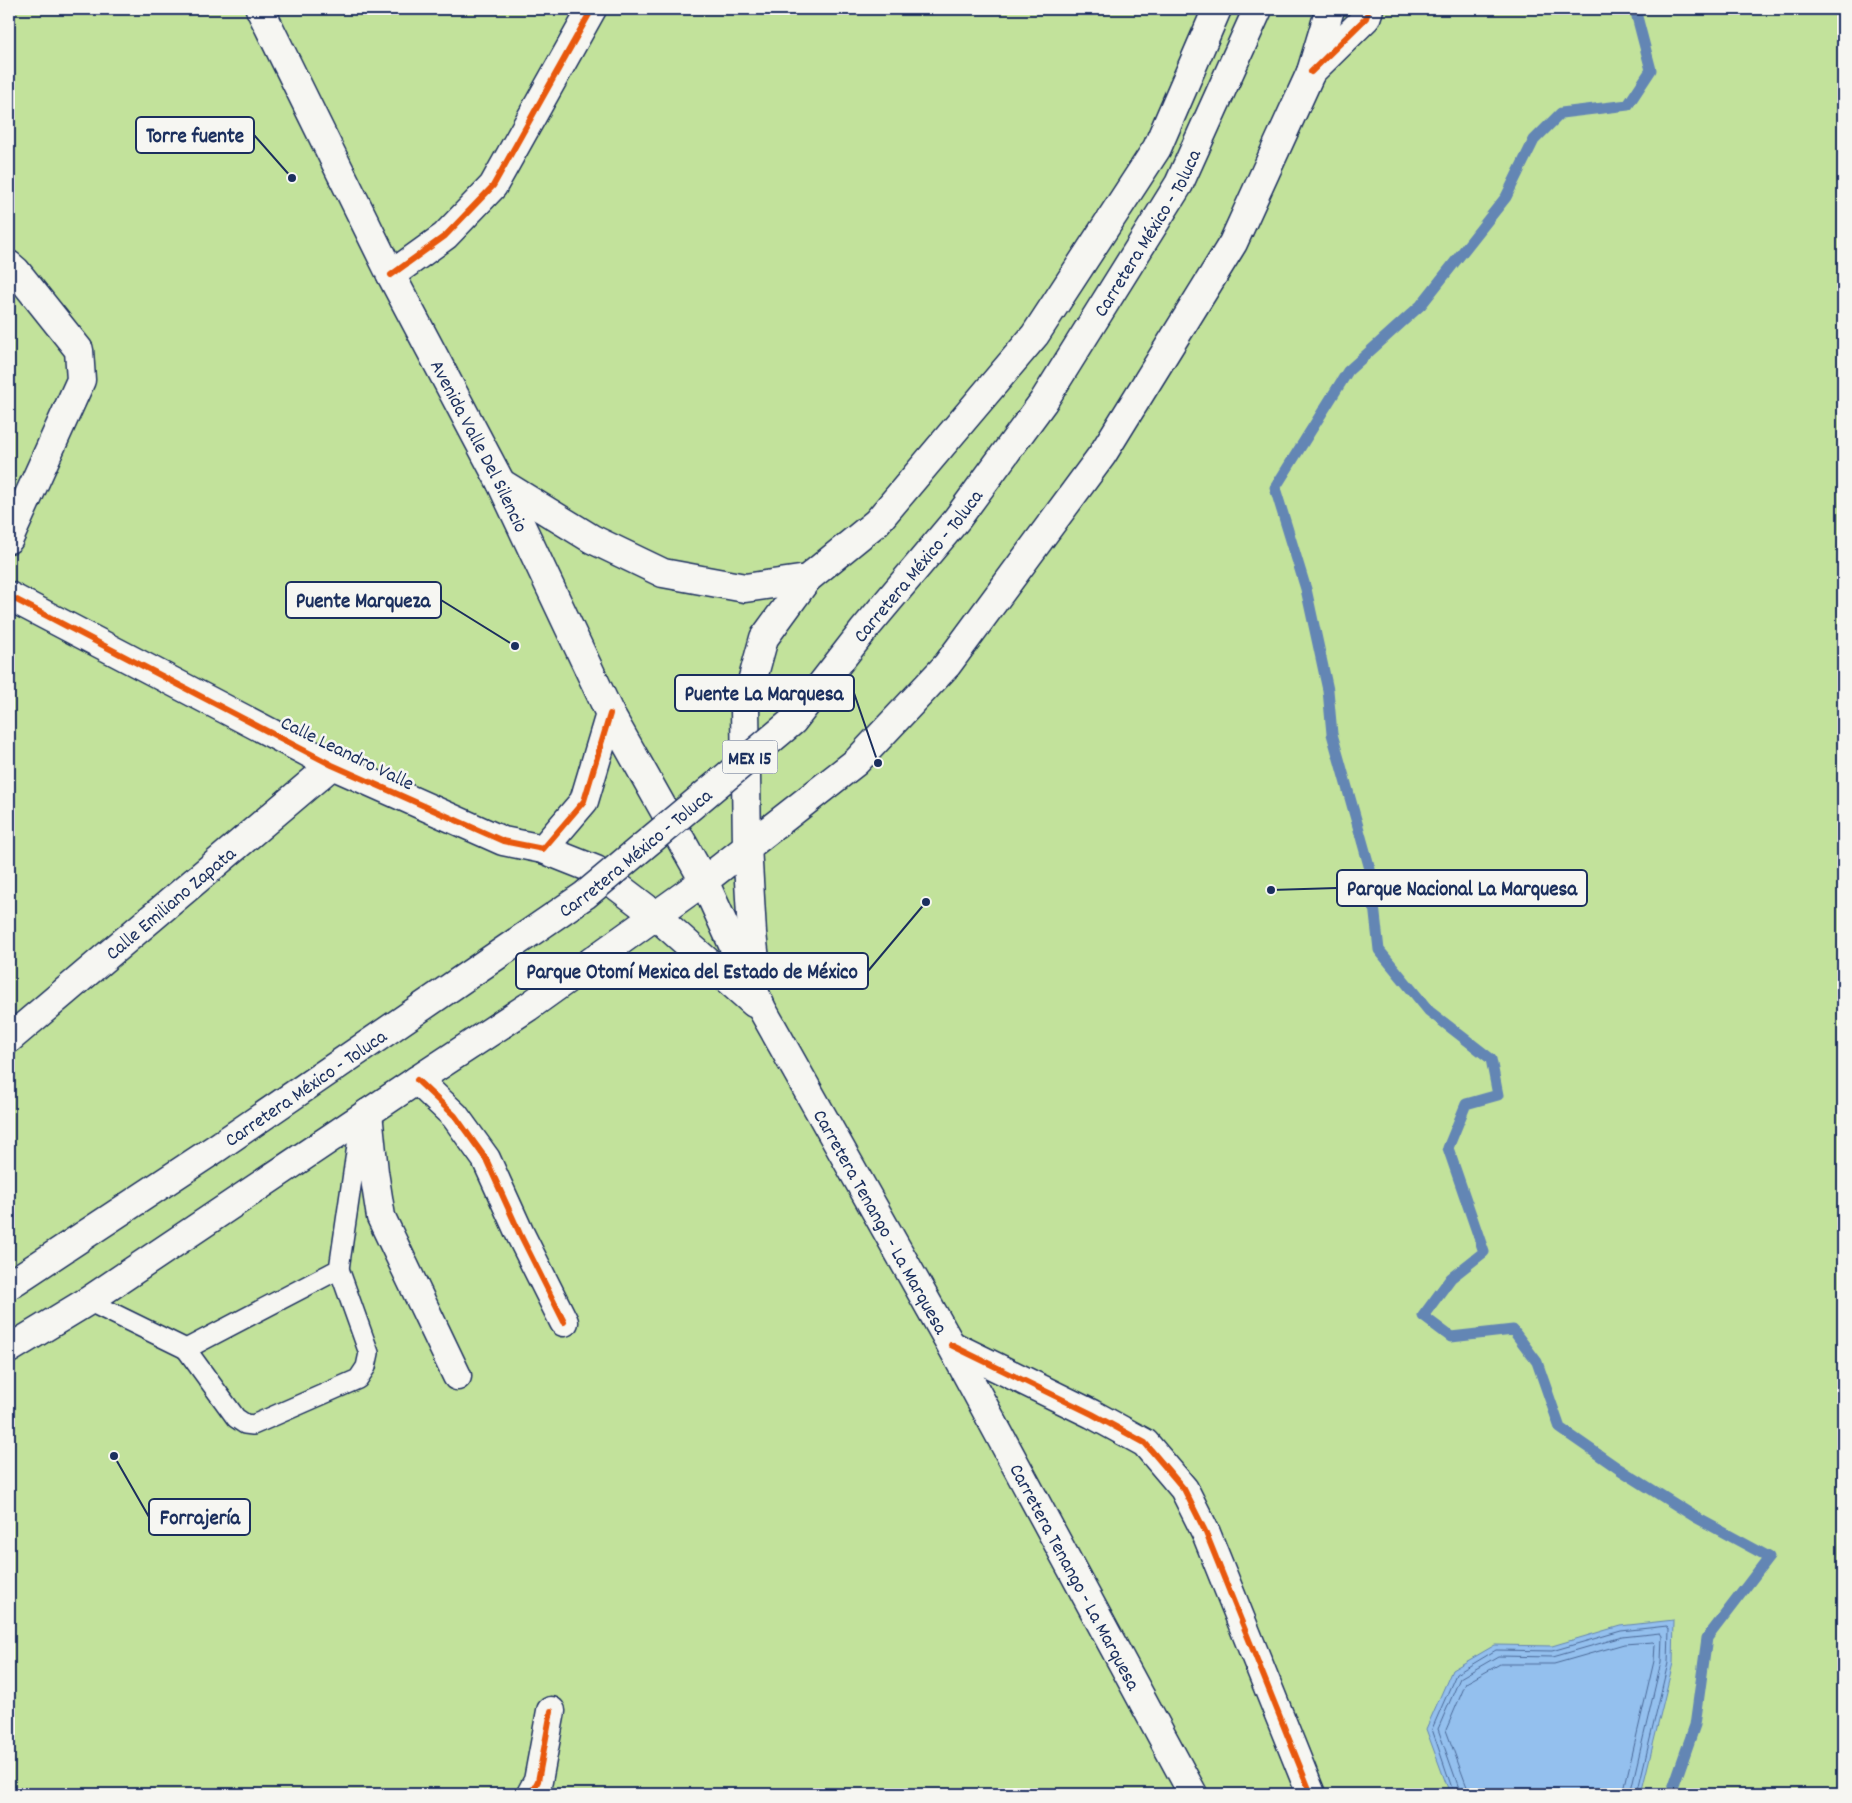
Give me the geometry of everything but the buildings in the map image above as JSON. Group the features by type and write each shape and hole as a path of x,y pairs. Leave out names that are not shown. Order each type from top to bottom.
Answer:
{"main road":[{"name":"Avenida Valle Del Silencio","path":"260,9 391,275 501,483 610,714 704,881"},
{"path":"391,275 445,236 493,186 592,9"},
{"path":"762,1009 752,934 747,846 745,707 764,638 808,579 878,522 1035,336 1157,148 1217,9"},
{"name":"Carretera México - Toluca","path":"9,1284 218,1147 585,895 793,721 863,631 957,519 1043,402 1179,184 1258,9"},
{"path":"9,1349 88,1301 528,1007 704,881 856,762 947,665 1102,455 1232,244 1311,72 1330,9"},
{"path":"1311,72 1366,18 1369,9"},
{"path":"9,265 16,271 79,350 81,380 9,539"},
{"path":"501,483 592,539 663,573 745,588 808,579"},
{"name":"Calle Leandro Valle","path":"9,596 332,765 503,841 543,849 596,870 655,915 762,1009"},
{"path":"543,849 584,801 610,714"},
{"name":"Calle Emiliano Zapata","path":"9,1038 332,765"},
{"name":"Carretera Tenango - La Marquesa","path":"704,881 762,1009 951,1345 1193,1794"},
{"path":"417,1080 455,1116 486,1159 520,1234 564,1322"},
{"path":"364,1115 381,1217 457,1376"},
{"path":"951,1345 1092,1414 1145,1443 1184,1489 1206,1533 1311,1794"},
{"path":"531,1794 538,1781 551,1711"}],"lane":[{"path":"88,1301 186,1349 236,1418 246,1424 253,1425 358,1378 366,1367 369,1353 339,1269 364,1115"},
{"path":"186,1349 339,1269"}],"green space":[{"path":"9,9 1843,9 1843,1794 9,1794"}],"water":[{"path":"1674,1620 1673,1663 1641,1794 1450,1794 1426,1729 1452,1670 1495,1645 1552,1646 1620,1626"}],"waterway":[{"path":"1635,9 1651,70 1628,105 1561,113 1534,140 1506,197 1421,305 1348,371 1275,488 1306,589 1328,690 1332,734 1370,869 1379,950 1429,1011 1491,1059 1498,1095 1466,1104 1448,1148 1484,1252 1451,1278 1423,1316 1451,1337 1513,1330 1537,1362 1560,1428 1619,1469 1697,1518 1769,1557 1707,1638 1695,1725 1671,1794"}],"cycle path":[{"path":"391,275 445,236 493,186 592,9"},
{"path":"1311,72 1366,18 1369,9"},
{"path":"9,596 332,765 503,841 543,849 584,801 610,714"},
{"path":"417,1080 455,1116 486,1159 520,1234 564,1322"},
{"path":"951,1345 1092,1414 1145,1443 1184,1489 1206,1533 1311,1794"},
{"path":"531,1794 538,1781 551,1711"}],"place":[{"name":"Torre fuente","path":"292,178"},
{"name":"Puente Marqueza","path":"515,646"},
{"name":"Puente La Marquesa","path":"878,763"},
{"name":"Parque Nacional La Marquesa","path":"1271,890"},
{"name":"Parque Otomí Mexica del Estado de México","path":"926,902"},
{"name":"Forrajería","path":"114,1456"}]}
